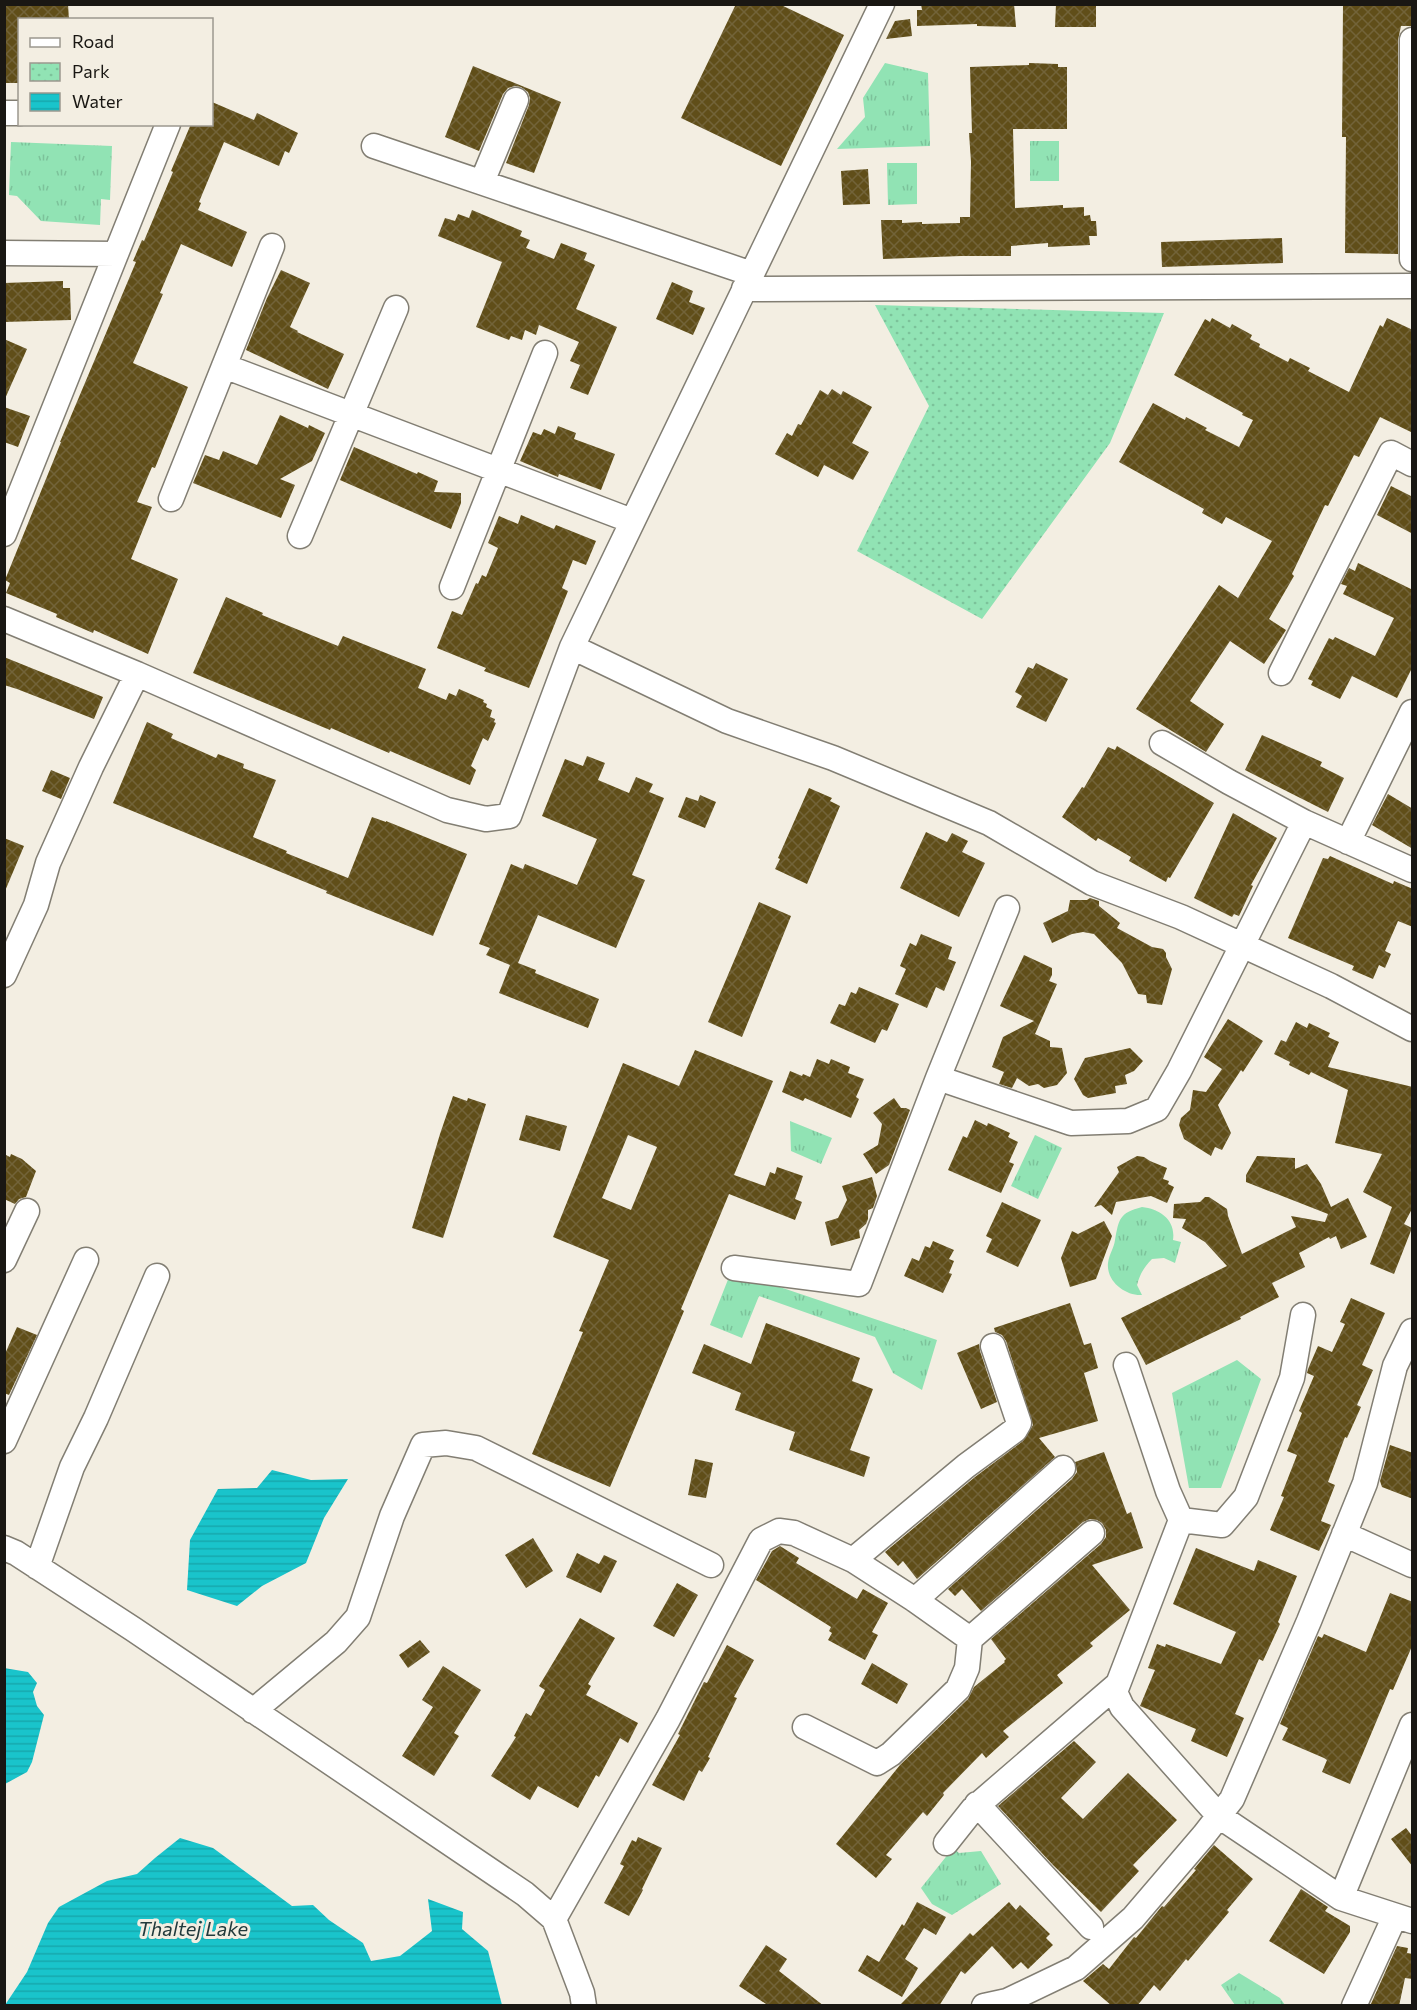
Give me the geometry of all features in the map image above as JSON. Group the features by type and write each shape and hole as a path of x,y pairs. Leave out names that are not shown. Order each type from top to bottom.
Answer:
{"street":[{"path":"4,619 447,810 486,819 509,816 572,647 882,4"},
{"path":"1413,40 1411,40 1413,259"},
{"path":"482,182 516,100"},
{"path":"4,534 167,126"},
{"path":"374,146 482,182 748,281 1413,286"},
{"path":"171,499 272,246"},
{"path":"4,253 116,254"},
{"path":"300,536 396,308"},
{"path":"452,587 545,353"},
{"path":"224,366 632,521"},
{"path":"1281,674 1392,453 1413,464"},
{"path":"572,647 727,722 833,758 989,823 1092,883 1181,917 1331,987 1413,1029"},
{"path":"4,975 36,905 53,852 91,767 137,675"},
{"path":"1348,842 1413,712"},
{"path":"1162,742 1229,782 1304,822 1413,870"},
{"path":"938,1078 1071,1123 1128,1120 1158,1109 1304,822"},
{"path":"735,1268 859,1284 938,1078 1007,908"},
{"path":"4,1260 27,1211"},
{"path":"4,1441 86,1260"},
{"path":"37,1567 72,1467 96,1418 157,1276"},
{"path":"1181,1520 1222,1525 1246,1497 1292,1378 1303,1315"},
{"path":"984,2006 1006,2001 1076,1968 1132,1918 1232,1798 1309,1621 1365,1483 1395,1366 1413,1331"},
{"path":"853,1560 966,1466 1015,1430 1019,1423 993,1346"},
{"path":"1126,1365 1168,1491 1181,1520 1115,1692 1122,1707 1219,1816 1341,1898 1404,1919 1354,2006"},
{"path":"253,1711 336,1642 358,1617 392,1516 423,1445 446,1443 476,1448 711,1565"},
{"path":"915,1600 1063,1468"},
{"path":"554,1918 668,1719 761,1540 779,1531 794,1533 853,1560 970,1639"},
{"path":"805,1727 877,1763 891,1754 958,1689 967,1668 970,1639 1092,1533"},
{"path":"1344,1534 1413,1565"},
{"path":"4,1548 133,1629 525,1894 554,1918 582,1993 584,2006"},
{"path":"946,1843 977,1804 1118,1684"},
{"path":"1341,1898 1413,1725"},
{"path":"977,1804 1091,1927"}],"green space":[{"path":"885,63 928,73 930,146 837,149 865,117 863,98"},
{"path":"1030,141 1059,141 1059,181 1030,181"},
{"path":"11,142 112,146 110,200 101,199 100,225 41,221 17,196 9,195"},
{"path":"887,163 917,163 917,204 888,205"},
{"path":"875,305 1164,313 1110,443 982,619 857,551 929,406"},
{"path":"790,1121 832,1138 821,1164 791,1151"},
{"path":"1035,1135 1062,1148 1038,1199 1011,1186"},
{"path":"1142,1207 1161,1213 1172,1227 1173,1240 1181,1242 1175,1263 1164,1258 1152,1259 1141,1274 1137,1285 1142,1295 1136,1295 1123,1290 1113,1281 1108,1270 1108,1263 1121,1218"},
{"path":"729,1277 750,1277 937,1340 922,1390 893,1373 875,1337 759,1296 742,1338 710,1325"},
{"path":"1237,1360 1261,1379 1221,1488 1189,1488 1172,1393"},
{"path":"953,1848 959,1853 981,1851 1001,1884 952,1915 932,1904 921,1888"},
{"path":"1239,1973 1280,1998 1285,2005 1235,2005 1221,1985"}],"water":[{"path":"272,1470 311,1480 348,1479 324,1518 306,1563 262,1586 237,1606 187,1590 190,1540 218,1489 257,1488"},
{"path":"4,1668 28,1672 37,1683 33,1692 37,1706 44,1715 32,1762 27,1772 5,1784"},
{"name":"Thaltej Lake","path":"180,1838 213,1848 292,1906 313,1905 329,1920 363,1943 371,1961 400,1956 432,1931 428,1899 463,1912 462,1929 488,1951 502,2005 5,2005 27,1972 48,1923 59,1907 107,1881 137,1874"}],"building":[{"path":"4,4 68,4 69,18 18,18 18,83 4,83"},
{"path":"736,4 779,4 844,35 781,166 681,118"},
{"path":"921,4 1014,4 1016,27 977,26 977,24 917,26 917,10 922,10"},
{"path":"1056,4 1096,4 1096,27 1055,27"},
{"path":"1343,4 1413,4 1413,26 1401,26 1398,40 1398,254 1345,253 1346,137 1342,137"},
{"path":"910,19 912,36 886,39 895,21"},
{"path":"1029,63 1058,64 1058,67 1067,67 1067,129 1013,129 1015,208 1063,205 1063,208 1084,207 1084,216 1090,215 1091,221 1096,221 1097,236 1089,236 1090,245 1048,247 1048,243 1011,246 1011,256 883,259 881,220 902,220 902,223 922,222 922,224 960,223 960,217 970,217 969,133 972,133 970,67 1029,65"},
{"path":"473,66 561,102 534,173 506,163 529,105 528,92 521,87 508,88 503,94 479,151 445,137"},
{"path":"213,102 254,120 257,113 298,133 289,153 285,151 279,166 224,142 199,202 201,203 198,210 247,232 232,267 181,244 160,293 163,294 133,363 188,387 155,468 152,467 137,502 152,507 131,559 178,579 148,654 94,630 93,633 56,617 57,614 6,593 10,583 5,580 136,262 133,261 142,240 144,241 173,172 171,171 190,126 213,126"},
{"path":"868,169 870,204 843,205 841,171"},
{"path":"472,210 522,231 520,236 530,240 526,248 554,259 561,243 587,253 584,260 595,265 576,309 617,327 588,395 570,388 580,365 570,361 579,342 539,325 536,335 525,330 522,340 511,336 509,340 476,327 502,262 438,236 445,218 455,221 458,214 469,218"},
{"path":"1282,238 1283,263 1162,267 1161,242"},
{"path":"281,270 310,283 290,327 344,354 328,389 246,350"},
{"path":"63,281 63,288 70,288 71,320 4,322 4,283"},
{"path":"672,282 693,291 689,302 705,308 693,335 656,319"},
{"path":"1212,318 1230,328 1232,324 1252,335 1250,339 1260,344 1259,347 1288,362 1290,358 1310,368 1308,371 1349,392 1380,325 1383,327 1387,318 1413,330 1413,433 1380,417 1359,457 1354,455 1328,506 1325,505 1292,574 1294,576 1269,619 1286,630 1264,664 1230,641 1190,701 1224,724 1206,752 1136,709 1219,585 1238,598 1272,541 1226,517 1222,524 1202,513 1204,509 1119,462 1153,403 1185,420 1186,417 1207,428 1205,430 1239,447 1253,420 1174,375 1205,319 1210,322"},
{"path":"4,339 27,349 4,401"},
{"path":"832,389 841,395 843,391 872,407 852,443 869,452 853,480 824,465 818,477 775,454 787,433 792,436 798,424 801,425 820,390 828,395"},
{"path":"4,407 30,416 18,447 4,442"},
{"path":"280,415 325,433 312,461 280,479 295,485 281,518 193,483 205,455 219,460 223,451 257,465"},
{"path":"558,426 576,433 574,439 615,454 601,490 559,474 558,477 520,461 533,432 541,435 544,429 555,434"},
{"path":"354,447 438,481 434,492 461,493 461,503 451,529 340,480"},
{"path":"1391,486 1413,497 1413,534 1377,515"},
{"path":"521,515 554,529 556,525 596,541 586,565 573,560 562,588 568,591 529,688 484,671 486,668 437,648 452,611 462,615 476,583 478,584 482,575 486,577 498,548 488,543 499,516 518,524"},
{"path":"1358,563 1413,590 1413,666 1397,698 1352,676 1340,699 1311,685 1313,681 1308,679 1329,638 1333,640 1335,637 1375,656 1394,618 1343,594 1347,586 1341,584 1349,568 1355,571"},
{"path":"226,597 263,613 262,615 338,646 343,636 426,669 418,688 446,700 449,693 456,696 459,689 484,700 486,707 492,710 490,717 495,719 496,723 488,741 483,738 471,766 476,770 470,785 193,673"},
{"path":"4,657 103,697 94,719 4,685"},
{"path":"1036,663 1068,679 1046,722 1016,707 1022,696 1015,692 1028,667 1033,669"},
{"path":"147,722 173,734 171,738 216,758 218,754 244,764 243,768 276,780 253,837 287,851 286,853 348,878 372,817 467,854 433,936 113,803"},
{"path":"1262,735 1322,762 1320,766 1344,778 1328,812 1245,770"},
{"path":"1117,746 1214,803 1166,882 1129,861 1131,857 1098,838 1096,841 1062,817 1082,787 1084,788 1108,747 1115,750"},
{"path":"587,756 605,763 598,780 629,793 636,777 653,784 649,792 664,798 632,875 645,880 616,948 538,915 518,963 536,970 535,973 599,999 588,1028 499,993 510,965 486,955 490,948 479,944 511,864 523,869 525,864 577,885 597,839 542,816 565,759 583,766"},
{"path":"51,770 70,778 61,799 42,791"},
{"path":"809,788 832,798 830,801 840,806 807,884 775,869"},
{"path":"1388,794 1413,809 1413,849 1372,825"},
{"path":"700,795 716,802 705,828 678,817 686,797 698,801"},
{"path":"1233,813 1277,838 1251,885 1253,886 1239,916 1234,914 1232,917 1194,898"},
{"path":"926,832 947,842 952,833 968,841 962,852 985,863 959,917 900,888"},
{"path":"4,838 24,846 5,891 4,891"},
{"path":"1330,856 1393,884 1394,881 1413,889 1413,927 1398,921 1385,951 1391,954 1385,968 1379,965 1373,979 1352,970 1354,966 1288,938 1323,858 1328,859"},
{"path":"1090,898 1099,901 1099,906 1120,923 1117,928 1152,947 1163,949 1166,953 1172,969 1162,1005 1147,1003 1146,995 1138,994 1122,963 1094,934 1083,932 1072,934 1052,943 1043,923 1068,911 1070,900"},
{"path":"759,902 791,916 742,1037 708,1022"},
{"path":"921,934 952,947 948,959 956,962 944,991 936,987 927,1008 895,994 906,969 900,966 910,943 916,946"},
{"path":"1024,955 1052,968 1049,981 1057,984 1035,1034 1050,1041 1050,1047 1062,1048 1067,1073 1057,1085 1044,1088 1038,1084 1029,1086 1017,1078 1012,1088 999,1084 1004,1072 992,1067 1003,1037 1034,1021 1000,1006"},
{"path":"859,987 899,1004 887,1031 882,1029 875,1043 830,1023 839,1004 845,1006 851,992 856,994"},
{"path":"1228,1019 1263,1041 1218,1105 1231,1133 1222,1150 1215,1147 1211,1156 1184,1139 1179,1125 1181,1118 1190,1110 1193,1090 1206,1092 1222,1069 1204,1057"},
{"path":"1296,1022 1307,1028 1309,1023 1330,1033 1328,1037 1339,1042 1328,1067 1413,1087 1413,1207 1404,1224 1412,1228 1394,1274 1370,1264 1392,1207 1363,1192 1382,1154 1335,1143 1348,1090 1311,1072 1309,1075 1274,1054 1281,1040 1286,1042"},
{"path":"1130,1048 1143,1061 1134,1071 1125,1075 1127,1084 1115,1086 1116,1093 1088,1098 1083,1095 1074,1079 1085,1058"},
{"path":"695,1050 773,1081 734,1175 765,1186 770,1172 775,1174 777,1167 803,1176 795,1199 802,1202 795,1220 729,1194 681,1309 684,1311 610,1487 532,1454 583,1332 579,1331 609,1260 553,1237 623,1063 679,1086","holes":["628,1135 657,1147 631,1210 602,1198"]},
{"path":"817,1059 829,1064 831,1059 850,1067 848,1073 864,1079 856,1097 859,1099 851,1118 805,1098 803,1101 782,1092 790,1071 810,1077"},
{"path":"453,1096 486,1104 443,1238 412,1228"},
{"path":"894,1098 901,1108 910,1110 889,1165 876,1174 863,1154 878,1145 882,1124 873,1113"},
{"path":"526,1115 567,1126 560,1151 519,1140"},
{"path":"975,1120 1010,1133 1008,1137 1018,1142 1009,1162 1014,1164 1001,1193 948,1170 963,1136 967,1138"},
{"path":"4,1154 10,1157 11,1154 22,1159 36,1171 26,1197 19,1199 15,1204 4,1199"},
{"path":"1137,1156 1167,1168 1163,1179 1169,1181 1168,1184 1174,1187 1167,1203 1151,1196 1116,1202 1112,1215 1101,1205 1094,1207 1119,1172 1117,1167"},
{"path":"1257,1156 1295,1158 1295,1169 1307,1164 1321,1184 1331,1207 1348,1198 1367,1237 1341,1249 1336,1236 1330,1239 1329,1237 1299,1253 1305,1267 1272,1283 1279,1297 1240,1317 1241,1319 1146,1365 1121,1318 1227,1266 1205,1242 1182,1228 1186,1219 1173,1218 1174,1204 1200,1202 1205,1197 1209,1197 1227,1209 1242,1254 1296,1227 1291,1216 1325,1222 1328,1214 1246,1182 1246,1175"},
{"path":"872,1177 877,1196 873,1208 868,1210 866,1224 859,1230 860,1238 831,1246 825,1222 838,1218 847,1200 842,1186"},
{"path":"1002,1202 1041,1220 1018,1267 986,1252 992,1239 986,1236"},
{"path":"1104,1221 1112,1236 1096,1279 1070,1287 1061,1258 1072,1231 1078,1234"},
{"path":"933,1241 954,1250 949,1259 954,1261 949,1273 952,1274 943,1293 904,1276 912,1258 919,1261 925,1246 930,1248"},
{"path":"1351,1298 1385,1313 1362,1365 1373,1370 1357,1405 1361,1407 1347,1438 1345,1437 1328,1482 1335,1485 1321,1521 1331,1525 1319,1551 1270,1530 1284,1497 1281,1496 1297,1455 1287,1451 1302,1413 1299,1411 1314,1376 1307,1373 1308,1369 1318,1346 1332,1352 1345,1324 1340,1322"},
{"path":"1070,1303 1084,1345 1091,1343 1098,1368 1084,1373 1098,1421 1039,1438 1055,1457 917,1579 903,1561 898,1566 885,1552 975,1477 1023,1441 1033,1425 1006,1341 1002,1335 995,1332 994,1328"},
{"path":"766,1323 860,1358 852,1381 873,1389 850,1450 870,1457 864,1477 789,1450 795,1432 735,1410 741,1393 692,1373 704,1344 751,1364"},
{"path":"17,1327 37,1335 9,1395 4,1393 4,1356"},
{"path":"979,1344 997,1402 981,1409 957,1353"},
{"path":"1390,1445 1413,1453 1413,1499 1382,1487 1380,1481"},
{"path":"1104,1452 1127,1514 1131,1512 1143,1548 1092,1565 1130,1610 1090,1643 1093,1646 1057,1675 1063,1683 1003,1731 1009,1737 986,1758 982,1753 943,1793 944,1795 927,1816 923,1812 886,1855 892,1859 876,1878 836,1844 900,1765 968,1699 974,1687 1005,1662 1006,1659 991,1639 1101,1544 1106,1537 1106,1530 1097,1520 1090,1519 1083,1522 981,1611 962,1589 955,1596 948,1589 1072,1479 1077,1472 1075,1462"},
{"path":"695,1459 713,1463 706,1498 688,1495"},
{"path":"533,1538 553,1571 526,1588 505,1555"},
{"path":"780,1546 799,1558 796,1563 857,1599 863,1589 888,1603 872,1632 878,1635 865,1660 828,1640 832,1633 829,1631 831,1627 756,1580 772,1551"},
{"path":"1196,1548 1254,1571 1258,1560 1297,1576 1278,1622 1280,1624 1263,1661 1259,1659 1235,1714 1244,1718 1227,1757 1191,1741 1196,1729 1140,1706 1155,1670 1148,1668 1157,1644 1165,1647 1166,1644 1221,1664 1236,1632 1173,1604"},
{"path":"577,1553 599,1564 604,1555 617,1561 601,1593 566,1577"},
{"path":"677,1583 698,1595 674,1637 653,1626"},
{"path":"1390,1593 1413,1602 1413,1644 1393,1690 1390,1689 1350,1784 1322,1772 1327,1760 1324,1758 1282,1740 1288,1728 1280,1724 1318,1636 1322,1638 1324,1634 1366,1652"},
{"path":"580,1618 615,1638 588,1684 591,1686 586,1695 638,1723 628,1743 620,1738 599,1777 596,1775 578,1808 538,1786 530,1800 491,1776 516,1737 514,1736 526,1713 531,1716 545,1690 539,1686"},
{"path":"420,1640 430,1652 408,1668 399,1655"},
{"path":"727,1645 754,1660 734,1697 737,1698 708,1757 710,1758 702,1772 699,1770 684,1801 652,1785 680,1735 678,1734 704,1682 707,1683"},
{"path":"872,1663 908,1684 897,1704 861,1684"},
{"path":"443,1666 481,1690 454,1733 459,1736 434,1776 402,1756 433,1707 422,1700"},
{"path":"1074,1741 1096,1762 1061,1798 1083,1819 1128,1773 1177,1820 1133,1865 1139,1871 1101,1912 998,1806"},
{"path":"1406,1828 1413,1837 1413,1867 1391,1839"},
{"path":"638,1837 662,1848 629,1916 604,1903 624,1866 620,1864 632,1840 636,1842"},
{"path":"1214,1845 1253,1879 1227,1910 1229,1912 1160,1991 1154,1985 1137,2006 1112,2006 1083,1981 1103,1964 1109,1969 1134,1937 1136,1938 1196,1870 1194,1869"},
{"path":"1301,1889 1328,1907 1325,1911 1350,1926 1350,1932 1324,1974 1269,1941"},
{"path":"917,1902 946,1917 936,1935 924,1928 905,1959 918,1968 902,1997 858,1971 867,1955 879,1962 902,1924 904,1926"},
{"path":"1009,1902 1016,1910 1020,1905 1050,1934 1046,1938 1053,1945 1028,1969 1021,1962 1013,1969 992,1946 965,1974 961,1971 939,2006 899,2006 970,1933 973,1936"},
{"path":"766,1945 787,1959 779,1971 824,2006 769,2006 739,1986"},
{"path":"1397,1946 1408,1948 1407,1953 1413,1954 1413,1979 1405,1978 1399,2006 1370,2006"}]}
